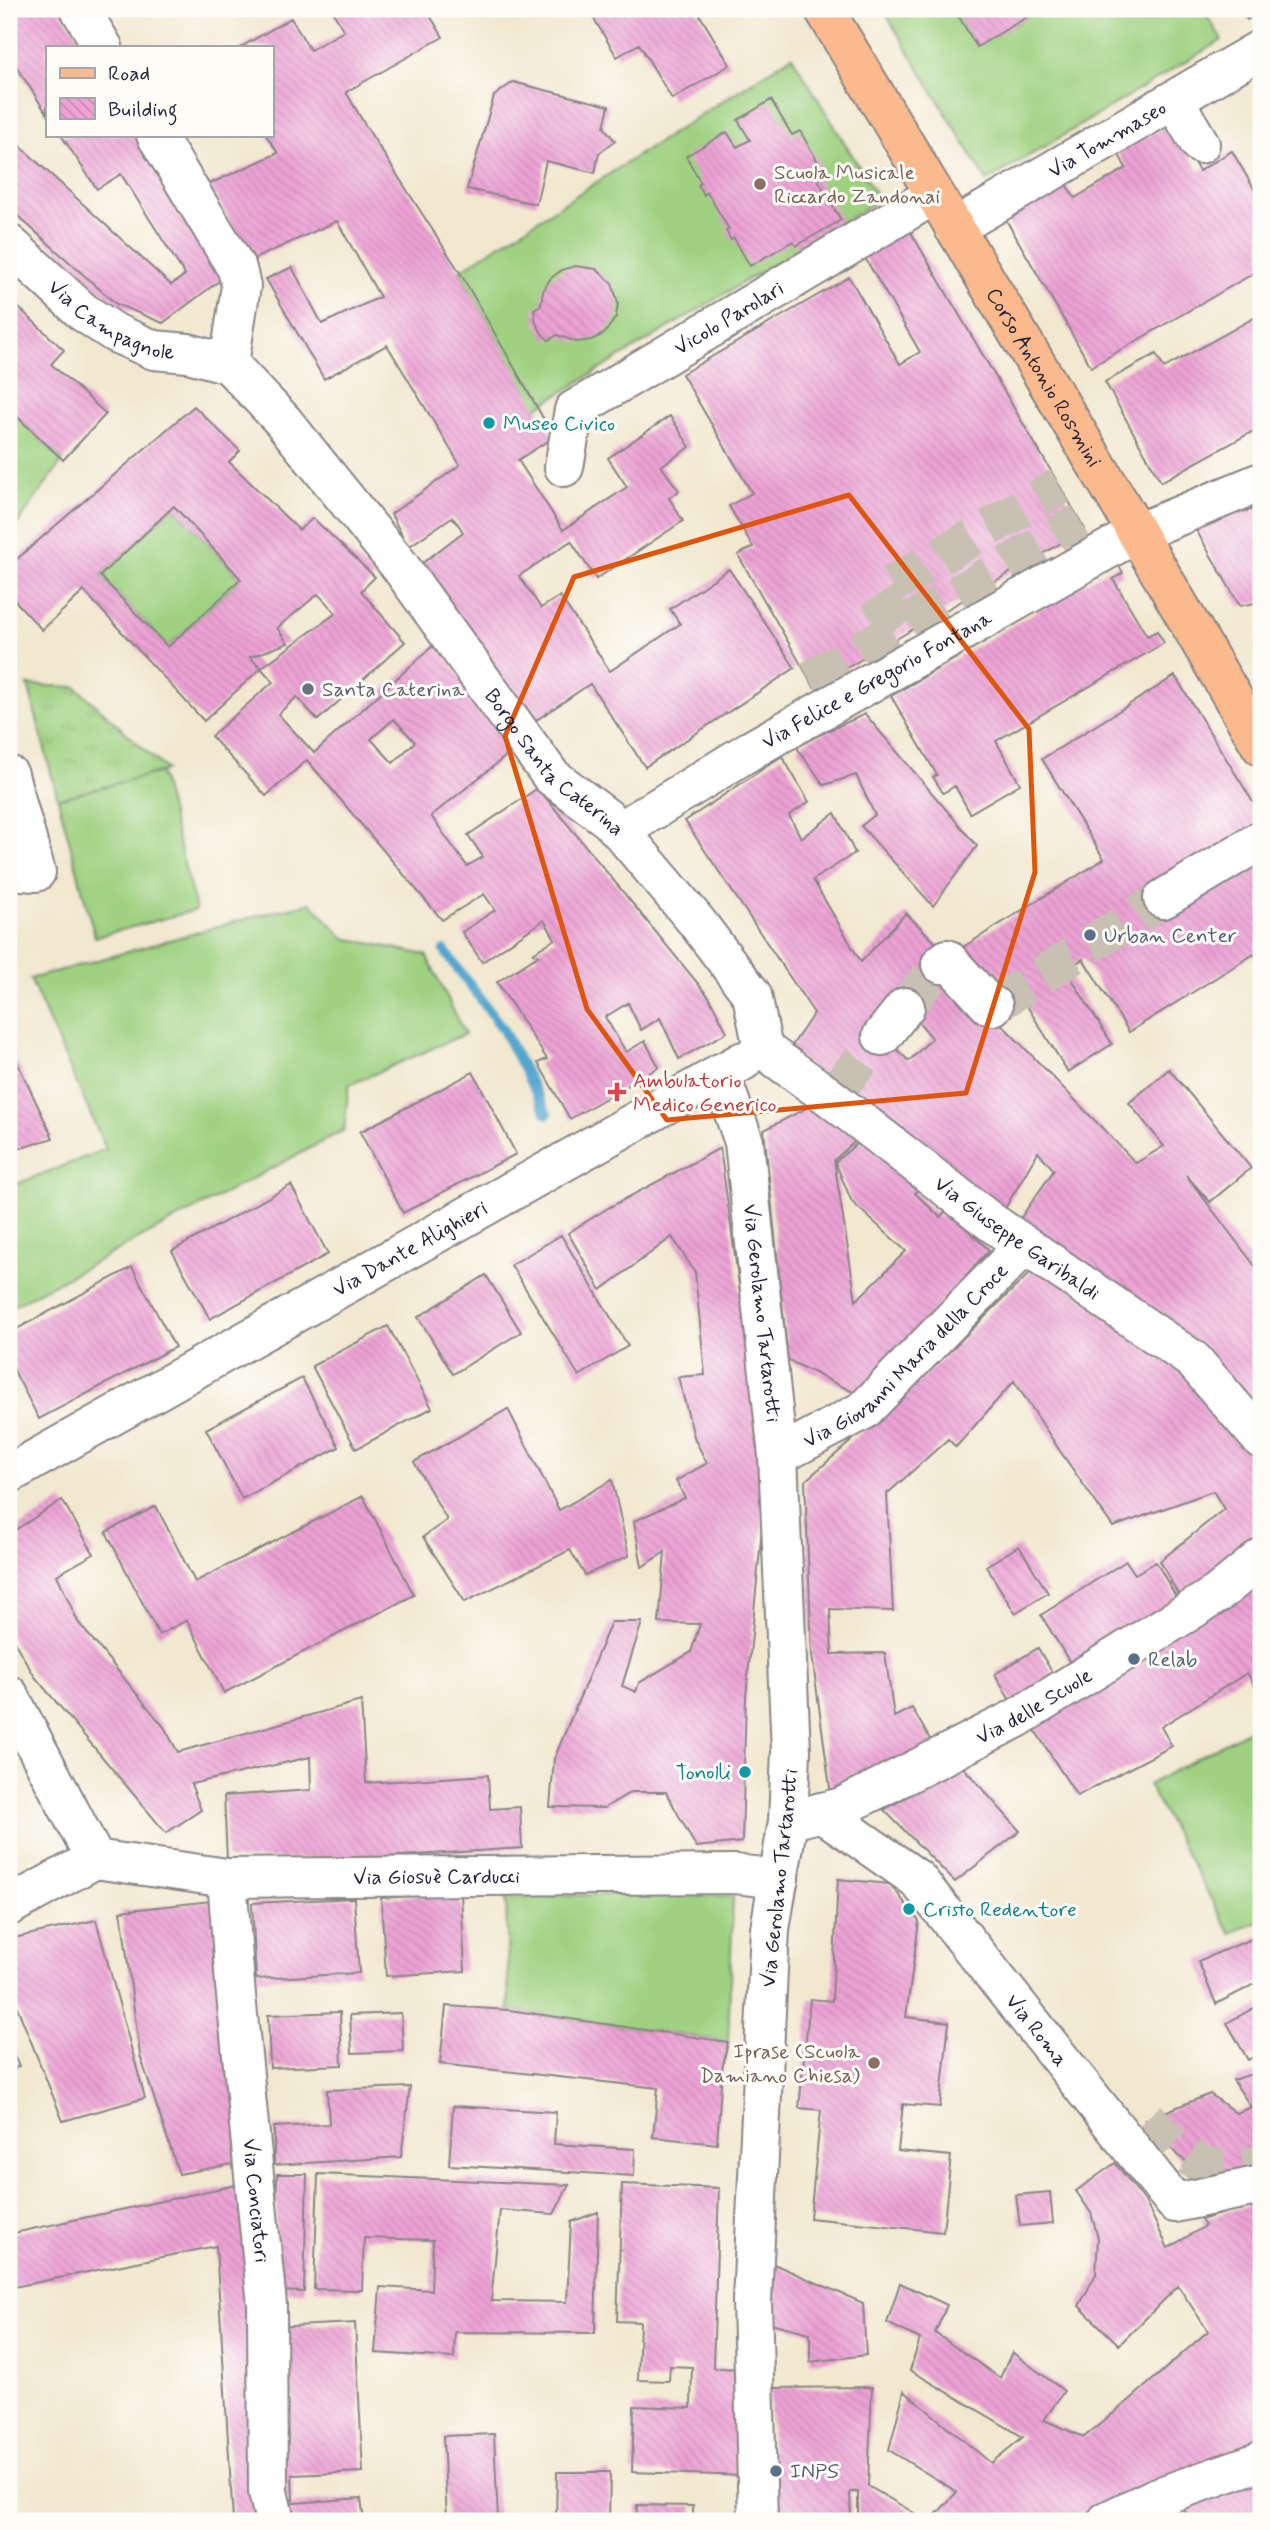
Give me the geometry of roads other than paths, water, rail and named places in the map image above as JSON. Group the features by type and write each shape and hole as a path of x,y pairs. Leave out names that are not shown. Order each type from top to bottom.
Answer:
{"main road":[{"name":"Corso Antonio Rosmini","path":"824,9 1261,746"}],"street":[{"name":"Via Tommaseo","path":"954,228 1261,49"},
{"path":"1174,100 1200,145"},
{"path":"157,136 237,269 241,286 229,365"},
{"name":"Vicolo Parolari","path":"564,467 574,410 934,195"},
{"name":"Via Campagnole","path":"9,244 83,312 115,332 154,350 188,353 229,365"},
{"name":"Borgo Santa Caterina","path":"229,365 284,421 391,556 551,775 620,831 696,921 752,995 763,1049"},
{"name":"Via Felice e Gregorio Fontana","path":"620,831 751,750 1137,533 1261,482"},
{"path":"9,775 36,872 9,870"},
{"path":"1163,899 1261,840"},
{"path":"942,964 947,959 989,1005 993,1006"},
{"name":"Via Dante Alighieri","path":"9,1474 763,1049"},
{"name":"Via Giuseppe Garibaldi","path":"763,1049 833,1093 942,1185 1193,1360 1261,1439"},
{"name":"Via Gerolamo Tartarotti","path":"720,1073 744,1142 778,1456 791,1751 805,1816 779,1878 770,1929 752,2301 758,2521"},
{"name":"Via Giovanni Maria della Croce","path":"778,1456 864,1410 1025,1245"},
{"name":"Via delle Scuole","path":"805,1816 842,1807 1017,1718 1217,1594 1261,1558"},
{"path":"9,1695 94,1859 9,1906"},
{"name":"Via Roma","path":"805,1816 917,1879 1175,2203 1261,2185"},
{"name":"Via Giosuè Carducci","path":"94,1859 227,1878 735,1874 779,1878"},
{"name":"Via Conciatori","path":"227,1878 267,2305 268,2492 275,2521"},
{"path":"1107,2521 1172,2508 1261,2461"}],"waterway":[{"path":"444,950 502,1028 547,1114"}],"tunnel":[{"path":"898,628 877,593 1060,486"},
{"path":"810,680 1081,522"},
{"path":"993,1006 1163,899"},
{"path":"905,1007 941,964"},
{"path":"837,1089 882,1036"},
{"path":"1147,2118 1173,2145 1196,2162 1223,2168 1261,2164"}],"place":[{"name":"Scuola Musicale Riccardo Zandonai","path":"760,184"},
{"name":"Museo Civico","path":"489,423"},
{"name":"Santa Caterina","path":"308,689"},
{"name":"Urban Center","path":"1090,935"},
{"name":"Ambulatorio Medico Generico","path":"617,1092"},
{"name":"Relab","path":"1134,1659"},
{"name":"Tonolli","path":"745,1772"},
{"name":"Cristo Redentore","path":"909,1909"},
{"name":"Iprase (Scuola Damiano Chiesa)","path":"874,2063"},
{"name":"INPS","path":"776,2471"}]}
